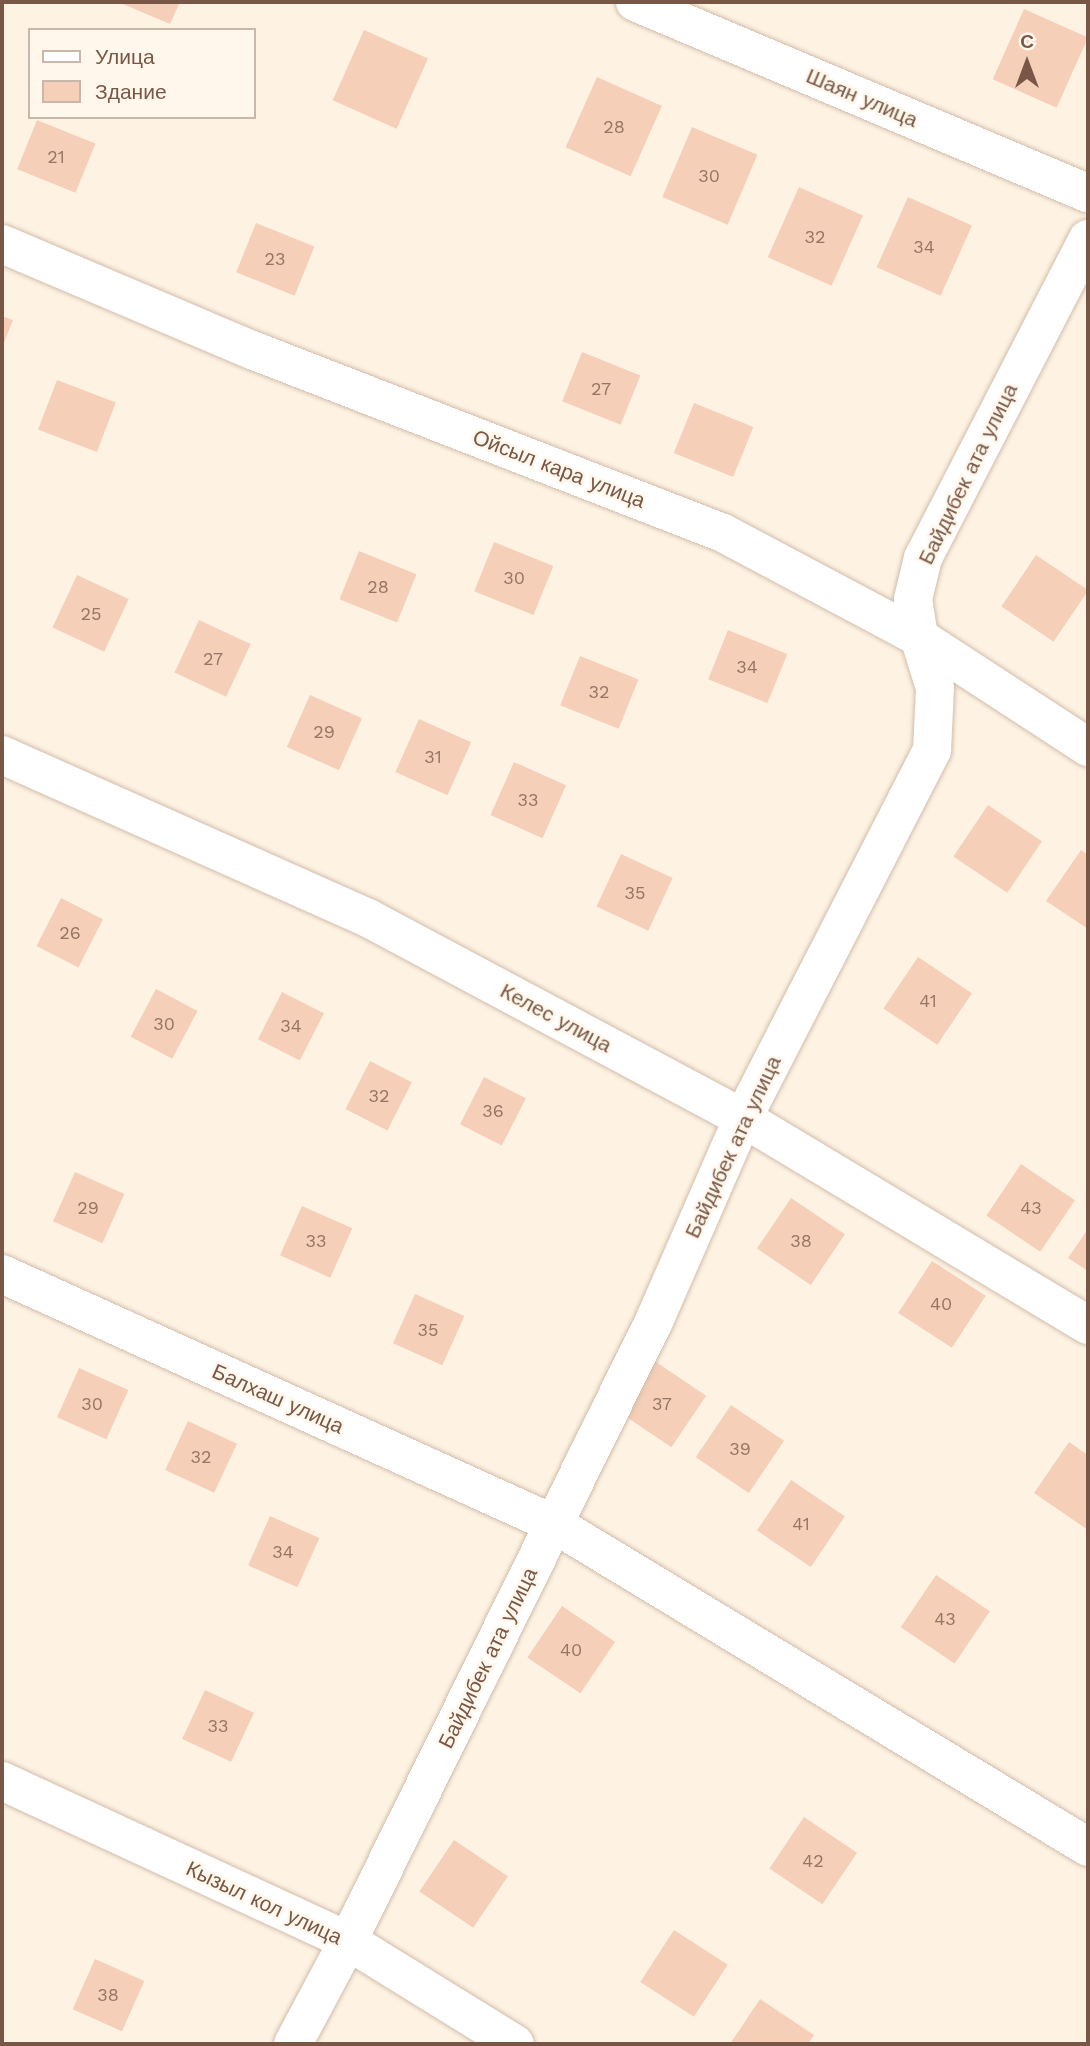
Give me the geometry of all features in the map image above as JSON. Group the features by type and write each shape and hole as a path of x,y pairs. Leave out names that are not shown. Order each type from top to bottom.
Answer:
{"street":[{"name":"Шаян улица","path":"635,2 1088,193"},
{"name":"Байдибек ата улица","path":"293,2044 348,1941 655,1319 743,1118 932,750 935,688 919,637 913,599 923,558 1088,239"},
{"name":"Ойсыл кара улица","path":"2,244 252,350 723,533 919,637 1088,747"},
{"name":"Келес улица","path":"2,755 368,918 743,1118 1088,1325"},
{"name":"Балхаш улица","path":"2,1274 554,1524 1088,1847"},
{"name":"Кызыл кол улица","path":"2,1781 348,1941 515,2044"}],"building":[{"path":"118,2 180,2 170,24"},
{"path":"1024,9 1088,37 1057,108 993,79"},
{"path":"364,30 428,58 397,129 333,100"},
{"path":"597,77 662,106 631,176 566,147"},
{"path":"37,120 95,144 76,193 17,169"},
{"path":"692,127 757,155 728,225 662,197"},
{"path":"799,187 863,215 832,286 768,257"},
{"path":"908,197 972,225 941,296 877,267"},
{"path":"256,223 314,247 295,296 236,272"},
{"path":"2,316 13,320 2,348"},
{"path":"582,352 640,376 621,425 562,401"},
{"path":"57,380 116,403 97,452 38,429"},
{"path":"694,403 753,427 733,477 674,453"},
{"path":"494,542 553,566 533,615 474,591"},
{"path":"359,551 416,574 397,622 340,599"},
{"path":"1036,555 1088,590 1054,642 1001,606"},
{"path":"77,575 129,599 104,652 52,628"},
{"path":"199,620 251,644 226,697 174,673"},
{"path":"728,630 787,654 767,703 708,679"},
{"path":"580,656 638,680 619,729 560,705"},
{"path":"310,695 362,718 339,770 287,747"},
{"path":"419,719 471,742 447,795 395,772"},
{"path":"514,762 566,785 542,838 490,815"},
{"path":"988,805 1042,841 1007,893 953,856"},
{"path":"1081,850 1088,855 1088,929 1046,901"},
{"path":"621,854 673,878 648,931 596,907"},
{"path":"61,898 103,919 78,967 36,946"},
{"path":"918,957 972,993 937,1045 883,1008"},
{"path":"156,989 197,1011 172,1059 131,1037"},
{"path":"282,992 324,1013 300,1061 258,1039"},
{"path":"370,1061 412,1082 387,1130 345,1109"},
{"path":"484,1077 526,1098 502,1146 460,1124"},
{"path":"1021,1164 1075,1200 1040,1252 986,1215"},
{"path":"75,1172 124,1194 102,1243 53,1221"},
{"path":"791,1198 845,1234 811,1285 757,1249"},
{"path":"302,1206 352,1228 330,1278 280,1255"},
{"path":"1088,1229 1088,1271 1068,1258"},
{"path":"932,1261 986,1296 952,1348 898,1313"},
{"path":"415,1294 464,1316 442,1365 393,1343"},
{"path":"653,1360 706,1396 671,1447 618,1411"},
{"path":"79,1368 128,1390 106,1439 57,1417"},
{"path":"731,1405 784,1441 749,1493 696,1457"},
{"path":"188,1421 237,1444 214,1493 165,1470"},
{"path":"1069,1442 1088,1455 1088,1530 1034,1493"},
{"path":"791,1480 845,1516 811,1567 757,1531"},
{"path":"270,1516 319,1538 297,1587 248,1565"},
{"path":"936,1575 990,1611 955,1664 901,1627"},
{"path":"562,1606 615,1642 580,1693 527,1657"},
{"path":"205,1690 254,1713 231,1762 182,1739"},
{"path":"804,1817 857,1853 822,1904 769,1868"},
{"path":"454,1840 508,1876 473,1928 419,1891"},
{"path":"674,1930 728,1965 694,2017 640,1982"},
{"path":"95,1959 144,1981 122,2031 73,2009"},
{"path":"760,1999 814,2035 808,2044 730,2044"}]}
